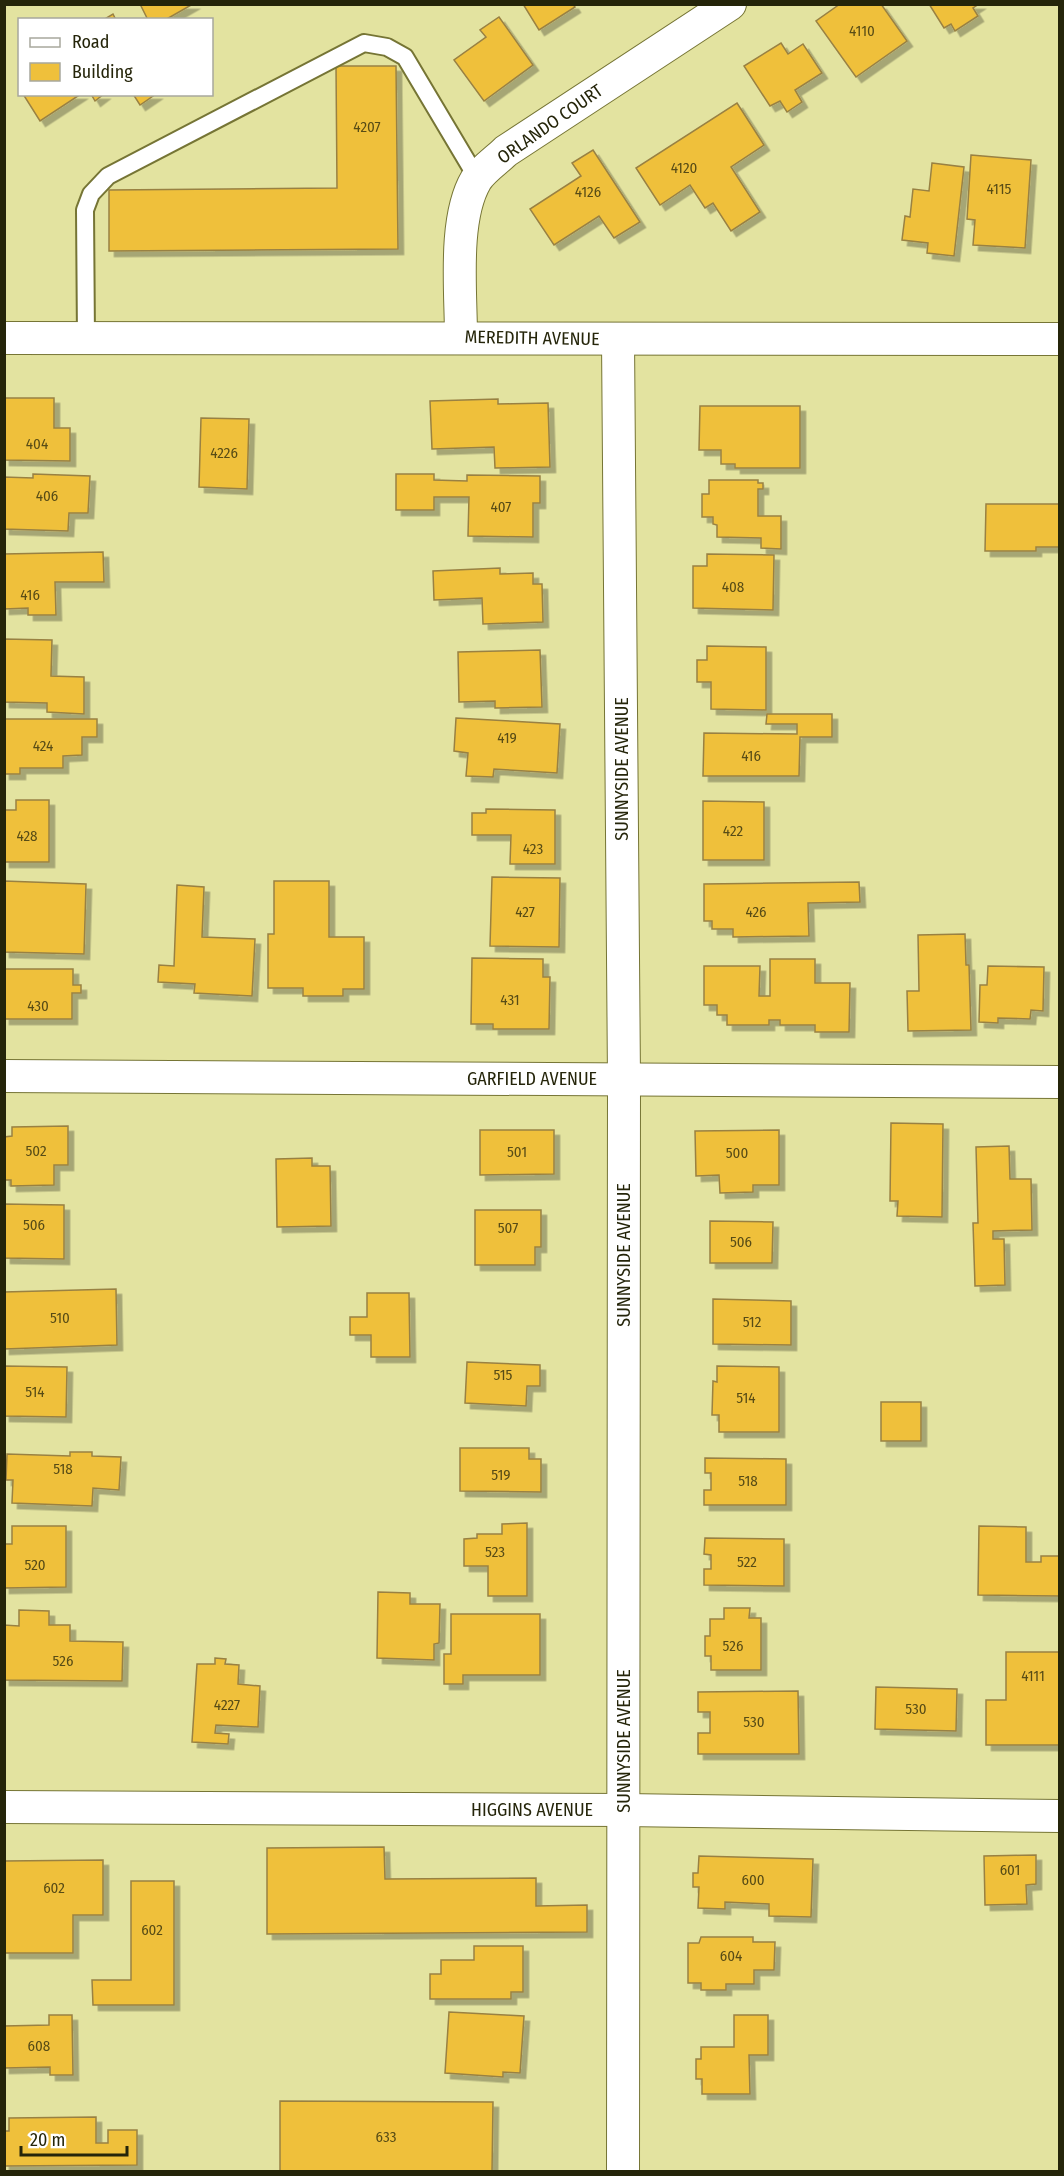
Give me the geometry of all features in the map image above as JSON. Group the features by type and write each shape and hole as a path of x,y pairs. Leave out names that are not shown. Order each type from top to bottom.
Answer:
{"street":[{"name":"ORLANDO COURT","path":"461,337 461,227 467,201 477,178 506,151 730,4"},
{"name":"MEREDITH AVENUE","path":"4,338 1059,339"},
{"name":"SUNNYSIDE AVENUE","path":"618,339 624,1080 623,2172"},
{"name":"GARFIELD AVENUE","path":"4,1076 1059,1082"},
{"name":"HIGGINS AVENUE","path":"4,1807 624,1810 1059,1816"}],"lane":[{"path":"86,339 85,210 91,194 108,176 364,43 387,47 405,57 477,178"}],"building":[{"path":"140,4 193,4 168,18 147,18"},
{"path":"523,4 573,4 575,7 539,30"},
{"path":"840,4 881,4 907,41 856,77 816,21"},
{"path":"929,4 979,4 973,8 978,16 955,31 951,24 944,28"},
{"path":"499,17 533,65 484,101 454,60 486,37 480,30"},
{"path":"781,43 788,54 803,44 822,73 795,90 802,102 787,112 780,101 770,106 744,66"},
{"path":"336,66 396,66 398,249 109,251 109,190 337,188"},
{"path":"24,96 78,96 40,121"},
{"path":"92,96 101,96 95,101"},
{"path":"134,96 153,96 140,105"},
{"path":"737,103 764,145 731,167 760,212 731,231 713,203 705,208 690,185 660,205 636,168"},
{"path":"593,150 640,222 614,238 599,216 554,245 530,209 581,176 572,163"},
{"path":"971,155 1031,160 1025,248 973,245 975,220 967,219"},
{"path":"932,163 964,167 954,256 927,253 928,243 902,240 905,216 910,217 913,189 929,191"},
{"path":"4,398 54,398 54,428 70,428 70,461 4,460"},
{"path":"498,399 498,404 548,403 550,467 495,468 494,447 432,449 430,401"},
{"path":"700,406 800,406 800,468 735,468 735,464 721,464 721,450 699,450"},
{"path":"201,418 249,419 247,489 199,487"},
{"path":"33,474 90,476 88,513 69,513 68,531 4,529 4,477 33,478"},
{"path":"396,474 434,474 434,480 467,481 467,475 540,476 540,503 533,503 533,537 468,536 469,497 434,497 434,510 396,510"},
{"path":"709,480 758,480 758,483 763,483 763,489 758,489 758,516 781,516 781,549 761,548 761,538 717,537 717,525 713,524 713,517 702,517 702,494 709,494"},
{"path":"986,504 1060,504 1060,547 1036,547 1036,551 985,551"},
{"path":"103,552 104,582 55,582 56,615 28,615 28,608 4,609 4,554"},
{"path":"707,554 774,555 773,610 693,608 693,566 707,566"},
{"path":"500,568 500,574 533,573 533,584 542,584 543,622 483,624 482,598 434,600 433,571"},
{"path":"4,639 52,640 51,676 84,677 84,714 47,712 47,703 4,702"},
{"path":"707,646 766,647 766,710 711,709 711,682 697,682 697,660 707,660"},
{"path":"540,650 542,707 495,708 495,701 459,702 458,652"},
{"path":"767,714 832,714 832,737 800,737 799,776 703,776 704,733 797,734 797,724 766,724"},
{"path":"456,718 560,724 557,773 494,769 493,777 466,776 468,753 454,751"},
{"path":"4,719 97,719 97,737 82,737 82,755 63,756 63,768 20,768 20,774 4,774"},
{"path":"16,800 49,800 49,862 4,862 4,810 16,810"},
{"path":"703,801 764,802 764,860 703,860"},
{"path":"486,809 555,810 555,864 510,864 511,835 472,835 472,813 486,813"},
{"path":"492,877 560,878 559,947 490,946"},
{"path":"4,881 86,884 84,954 4,952"},
{"path":"274,881 329,881 329,937 364,937 364,989 343,989 343,996 303,996 303,988 268,988 268,934 274,934"},
{"path":"859,882 860,902 808,903 809,936 733,937 733,929 712,929 712,921 704,921 704,884"},
{"path":"177,885 204,887 202,937 255,939 252,996 194,993 195,984 158,982 159,965 174,966"},
{"path":"965,934 966,965 969,965 971,1030 908,1031 907,991 919,991 918,935"},
{"path":"472,958 543,959 543,977 550,977 549,1029 493,1029 493,1024 471,1024"},
{"path":"770,959 815,959 815,983 850,983 849,1032 815,1032 815,1025 780,1025 780,1020 769,1020 769,1025 727,1025 727,1015 717,1015 717,1005 704,1005 704,966 760,966 759,996 770,996"},
{"path":"988,966 1044,967 1043,1011 1031,1010 1030,1019 998,1018 998,1023 979,1022 980,985 987,985"},
{"path":"4,969 73,969 73,985 81,985 81,993 72,993 72,1019 4,1019"},
{"path":"891,1123 943,1124 942,1217 897,1216 898,1201 890,1201"},
{"path":"68,1126 68,1165 54,1165 54,1185 11,1186 11,1180 4,1180 4,1137 12,1136 12,1127"},
{"path":"480,1130 554,1130 554,1174 480,1175"},
{"path":"779,1130 779,1185 753,1185 753,1192 720,1193 719,1175 696,1176 695,1131"},
{"path":"1009,1146 1010,1179 1031,1179 1032,1230 993,1231 993,1239 1004,1239 1005,1285 975,1286 973,1223 978,1223 976,1147"},
{"path":"312,1158 312,1166 330,1166 331,1226 277,1227 276,1159"},
{"path":"4,1204 64,1205 64,1259 5,1258"},
{"path":"475,1210 541,1210 541,1247 535,1247 535,1265 475,1265"},
{"path":"710,1221 773,1222 772,1263 710,1263"},
{"path":"116,1289 117,1345 4,1349 4,1292"},
{"path":"367,1293 409,1293 410,1357 371,1357 371,1335 350,1335 350,1317 367,1317"},
{"path":"713,1299 791,1301 791,1345 713,1344"},
{"path":"467,1362 540,1365 540,1386 527,1386 526,1406 465,1403"},
{"path":"4,1366 67,1367 66,1417 4,1416"},
{"path":"717,1366 779,1367 779,1432 719,1432 719,1415 712,1415 713,1381 717,1382"},
{"path":"881,1402 921,1402 921,1441 881,1441"},
{"path":"460,1448 529,1448 529,1459 541,1459 541,1492 460,1491"},
{"path":"70,1452 92,1452 92,1456 121,1457 119,1490 93,1488 92,1506 12,1503 13,1480 6,1480 7,1454 70,1456"},
{"path":"705,1458 786,1459 786,1505 704,1505 704,1490 711,1490 711,1473 705,1473"},
{"path":"527,1523 527,1596 488,1596 488,1566 464,1566 464,1539 477,1538 477,1534 502,1534 502,1524"},
{"path":"12,1526 66,1526 66,1587 4,1588 4,1544 12,1544"},
{"path":"979,1526 1026,1527 1026,1562 1041,1562 1041,1556 1060,1556 1060,1596 978,1595"},
{"path":"705,1538 784,1539 784,1586 704,1585 704,1569 711,1569 711,1555 704,1554"},
{"path":"378,1592 410,1593 410,1604 440,1604 439,1643 434,1644 434,1660 377,1658"},
{"path":"724,1608 750,1608 749,1618 761,1618 761,1670 711,1670 711,1656 705,1656 705,1636 710,1636 710,1619 724,1619"},
{"path":"19,1610 49,1611 49,1625 70,1625 70,1641 123,1642 122,1681 4,1680 4,1625 19,1626"},
{"path":"451,1614 540,1614 540,1675 463,1675 463,1684 444,1684 444,1654 451,1654"},
{"path":"1006,1652 1060,1652 1060,1745 986,1745 986,1700 1006,1700"},
{"path":"215,1658 226,1659 225,1664 239,1665 238,1684 260,1686 258,1727 216,1725 215,1733 229,1734 228,1744 192,1742 197,1664 215,1664"},
{"path":"876,1687 957,1689 956,1731 875,1729"},
{"path":"798,1691 799,1754 698,1754 698,1733 710,1733 710,1712 698,1712 698,1692"},
{"path":"384,1847 385,1879 536,1878 536,1906 587,1905 587,1932 267,1934 267,1848"},
{"path":"1036,1855 1036,1884 1026,1885 1027,1904 985,1905 984,1856"},
{"path":"699,1856 813,1859 811,1917 769,1916 769,1904 725,1902 725,1909 698,1908 699,1887 693,1887 693,1873 698,1873"},
{"path":"103,1860 103,1915 73,1915 73,1953 4,1953 4,1861"},
{"path":"131,1881 174,1881 174,2005 93,2005 92,1980 131,1980"},
{"path":"701,1937 753,1937 753,1942 775,1942 774,1970 754,1970 754,1984 726,1984 726,1990 701,1990 701,1983 688,1983 688,1943 699,1943"},
{"path":"474,1946 523,1946 523,1992 511,1992 511,1999 430,1999 430,1974 441,1974 441,1960 474,1960"},
{"path":"449,2012 524,2016 520,2073 503,2072 503,2077 445,2073"},
{"path":"49,2015 72,2015 73,2075 50,2075 50,2067 4,2068 4,2026 49,2025"},
{"path":"734,2015 768,2015 768,2055 749,2055 750,2094 702,2094 702,2079 696,2079 696,2059 701,2059 701,2047 734,2047"},
{"path":"280,2101 493,2102 492,2172 280,2172"},
{"path":"96,2117 96,2143 108,2143 108,2130 137,2130 137,2165 4,2166 4,2131 9,2131 9,2118"}]}
